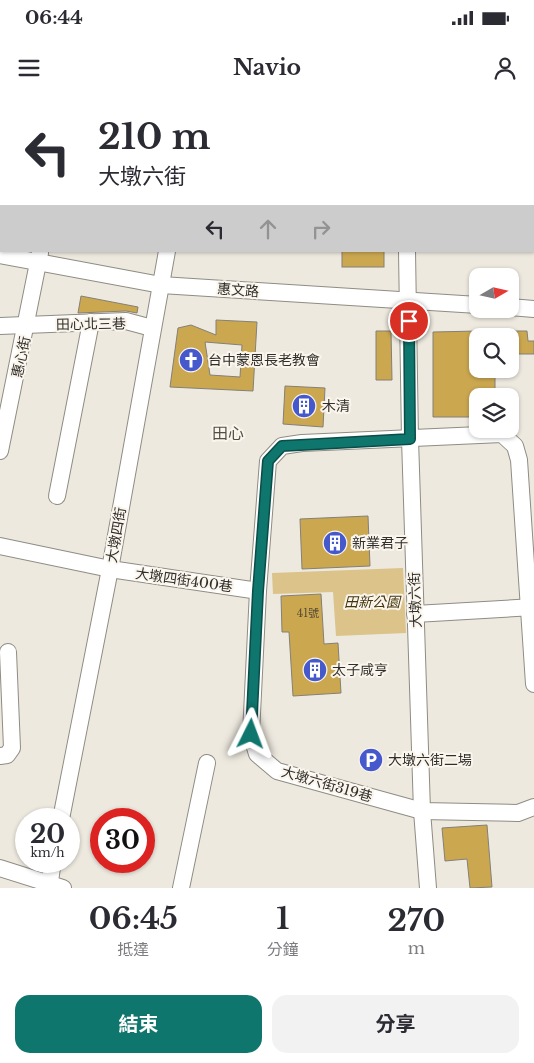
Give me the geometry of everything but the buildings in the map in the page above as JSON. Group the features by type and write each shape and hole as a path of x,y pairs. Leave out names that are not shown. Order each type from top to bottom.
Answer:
{"street":[{"name":"大墩四街","path":"63,808 110,569 167,252"},
{"name":"大墩六街","path":"407,252 410,439 422,811 428,888"},
{"name":"惠文路","path":"0,255 40,257 161,285 469,304"},
{"name":"惠心街","path":"0,452 28,325 40,257"},
{"path":"519,308 534,309"},
{"name":"田心北三巷","path":"0,326 126,321 152,328"},
{"path":"57,496 91,322"},
{"name":"大墩六街319巷","path":"534,684 531,607 519,460 515,446 502,434 282,446 268,461 258,591 251,734 257,754 278,771 422,811 518,813 534,807"},
{"name":"大墩四街400巷","path":"0,546 110,569 258,591"},
{"path":"416,614 531,607"},
{"path":"0,756 7,755 12,748 8,652"},
{"path":"181,888 207,763"},
{"path":"0,868 53,886 53,873"}],"green space":[{"name":"田新公園","path":"403,568 406,633 336,636 333,592 273,594 272,573"}],"place":[{"name":"台中蒙恩長老教會","path":"191,360"},
{"name":"木清","path":"304,406"},
{"name":"新業君子","path":"335,543"},
{"name":"太子咸亨","path":"315,670"},
{"name":"大墩六街二場","path":"371,760"}],"district":[{"name":"田心","path":"228,433"}],"route":[{"path":"251,734 258,591 268,461 282,446 410,439 409,321"}]}
